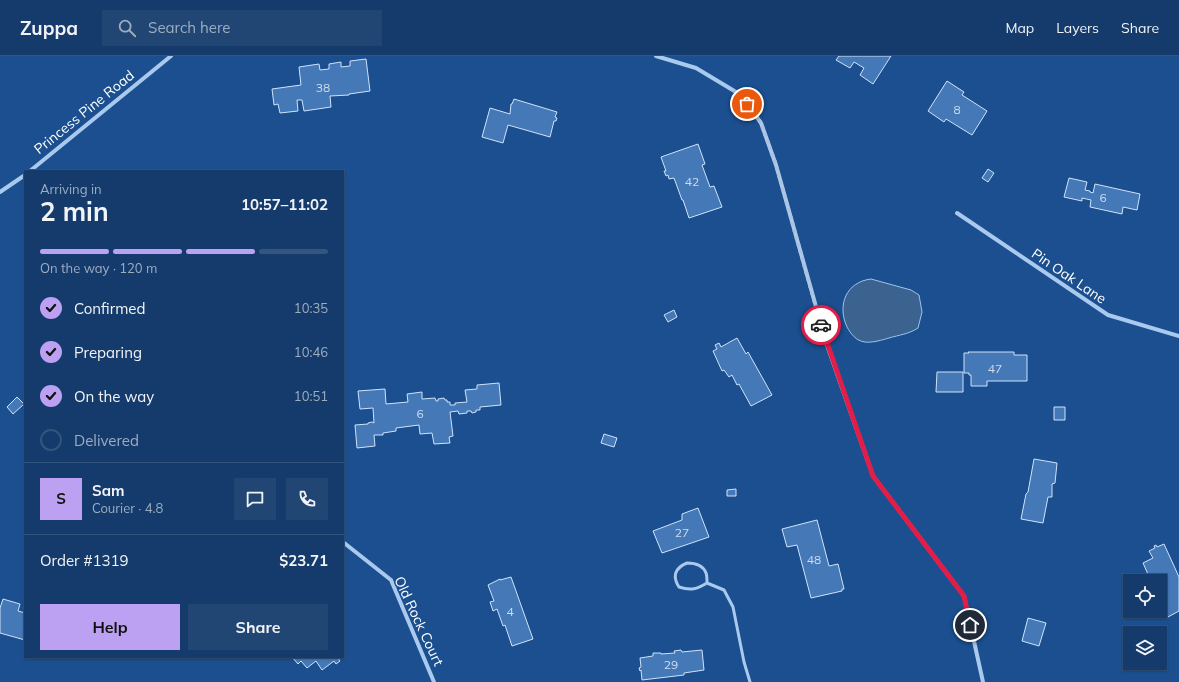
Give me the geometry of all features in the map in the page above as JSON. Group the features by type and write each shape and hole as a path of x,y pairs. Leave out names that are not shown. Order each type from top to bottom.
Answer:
{"street":[{"name":"Princess Pine Road","path":"31,170 171,56"},
{"path":"656,56 696,68 741,95 761,123 776,165 826,342 873,476 964,596 983,682"},
{"path":"0,192 24,176"},
{"name":"Pin Oak Lane","path":"957,213 1108,316 1179,336"},
{"name":"Old Rock Court","path":"344,543 391,580 434,682"}],"lane":[{"path":"687,563 693,563 700,566 706,573 707,583 698,589 687,590 679,587 675,581 676,572 680,566 687,563"},
{"path":"707,583 724,590 733,607 744,662 750,682"}],"water":[{"path":"871,279 911,290 919,295 922,312 918,328 908,333 874,342 862,341 854,337 847,327 844,319 843,311 846,296 855,285 862,281"}],"building":[{"path":"839,56 891,56 873,84 860,75 864,68 854,62 850,68 836,60"},
{"path":"366,59 370,91 349,95 330,96 331,107 304,111 302,100 297,100 298,111 280,113 278,104 274,105 272,89 301,85 299,67 319,64 320,70 329,69 329,64 341,62 341,67 350,66 350,61"},
{"path":"947,81 964,92 962,95 987,111 972,135 946,119 944,122 928,111"},
{"path":"514,99 557,112 555,117 557,118 556,121 554,121 550,137 508,125 503,143 482,137 490,108 510,114 511,104"},
{"path":"698,144 705,164 702,165 710,187 714,186 722,207 689,218 674,178 669,179 668,175 666,176 664,171 666,171 661,157"},
{"path":"988,169 994,173 988,182 982,178"},
{"path":"1069,178 1087,182 1085,190 1093,193 1095,184 1140,194 1137,210 1123,207 1122,214 1090,207 1091,200 1082,198 1082,201 1064,197"},
{"path":"674,310 677,317 668,322 664,315"},
{"path":"737,338 746,354 748,352 772,395 751,406 739,384 737,385 732,375 729,377 724,370 722,371 713,351 717,349 715,345 719,343 721,347"},
{"path":"968,352 1014,352 1014,355 1027,355 1027,381 987,381 987,386 971,386 971,375 969,375 969,373 964,373 964,353 969,353"},
{"path":"937,372 963,372 963,392 936,392"},
{"path":"499,383 501,405 480,407 480,410 476,410 476,412 472,413 471,411 459,414 458,411 450,412 453,436 449,437 450,443 434,444 432,433 420,434 419,425 396,428 396,431 383,433 383,435 374,435 375,446 357,448 355,425 368,424 372,422 374,423 373,408 360,409 358,391 385,389 386,404 408,402 407,394 422,392 422,399 435,398 436,401 438,401 438,399 444,398 447,402 450,402 450,405 455,405 455,403 467,402 465,390 477,389 477,385"},
{"path":"17,397 24,404 13,414 7,407"},
{"path":"1054,407 1065,407 1065,420 1054,420"},
{"path":"604,434 617,438 614,447 601,443"},
{"path":"1034,459 1057,463 1055,483 1052,484 1052,497 1048,497 1043,523 1021,519"},
{"path":"736,489 736,496 727,496 727,490"},
{"path":"698,508 709,537 662,553 653,531 682,520 682,514"},
{"path":"817,520 829,566 838,564 844,589 842,589 842,591 811,598 797,545 787,547 782,529"},
{"path":"1164,544 1179,577 1179,611 1168,617 1167,574 1148,574 1143,563 1153,558 1149,551 1155,548 1154,546 1156,545 1157,547"},
{"path":"511,577 533,639 512,646 505,625 503,626 497,609 493,611 490,602 494,601 488,585 500,579"},
{"path":"3,599 20,604 18,611 24,613 24,640 0,633 0,608"},
{"path":"1028,618 1046,623 1039,646 1022,641"},
{"path":"681,650 682,652 702,650 704,670 684,673 684,675 642,680 641,670 640,671 639,668 641,667 640,658 653,656 653,653 675,653 674,651"},
{"path":"293,658 338,658 340,661 336,664 334,661 322,670 316,661 307,668 301,661 298,664"}],"way so far":[{"path":"747,104 761,123 776,165 821,325"}],"route":[{"path":"821,325 873,476 964,596 970,625"}]}
